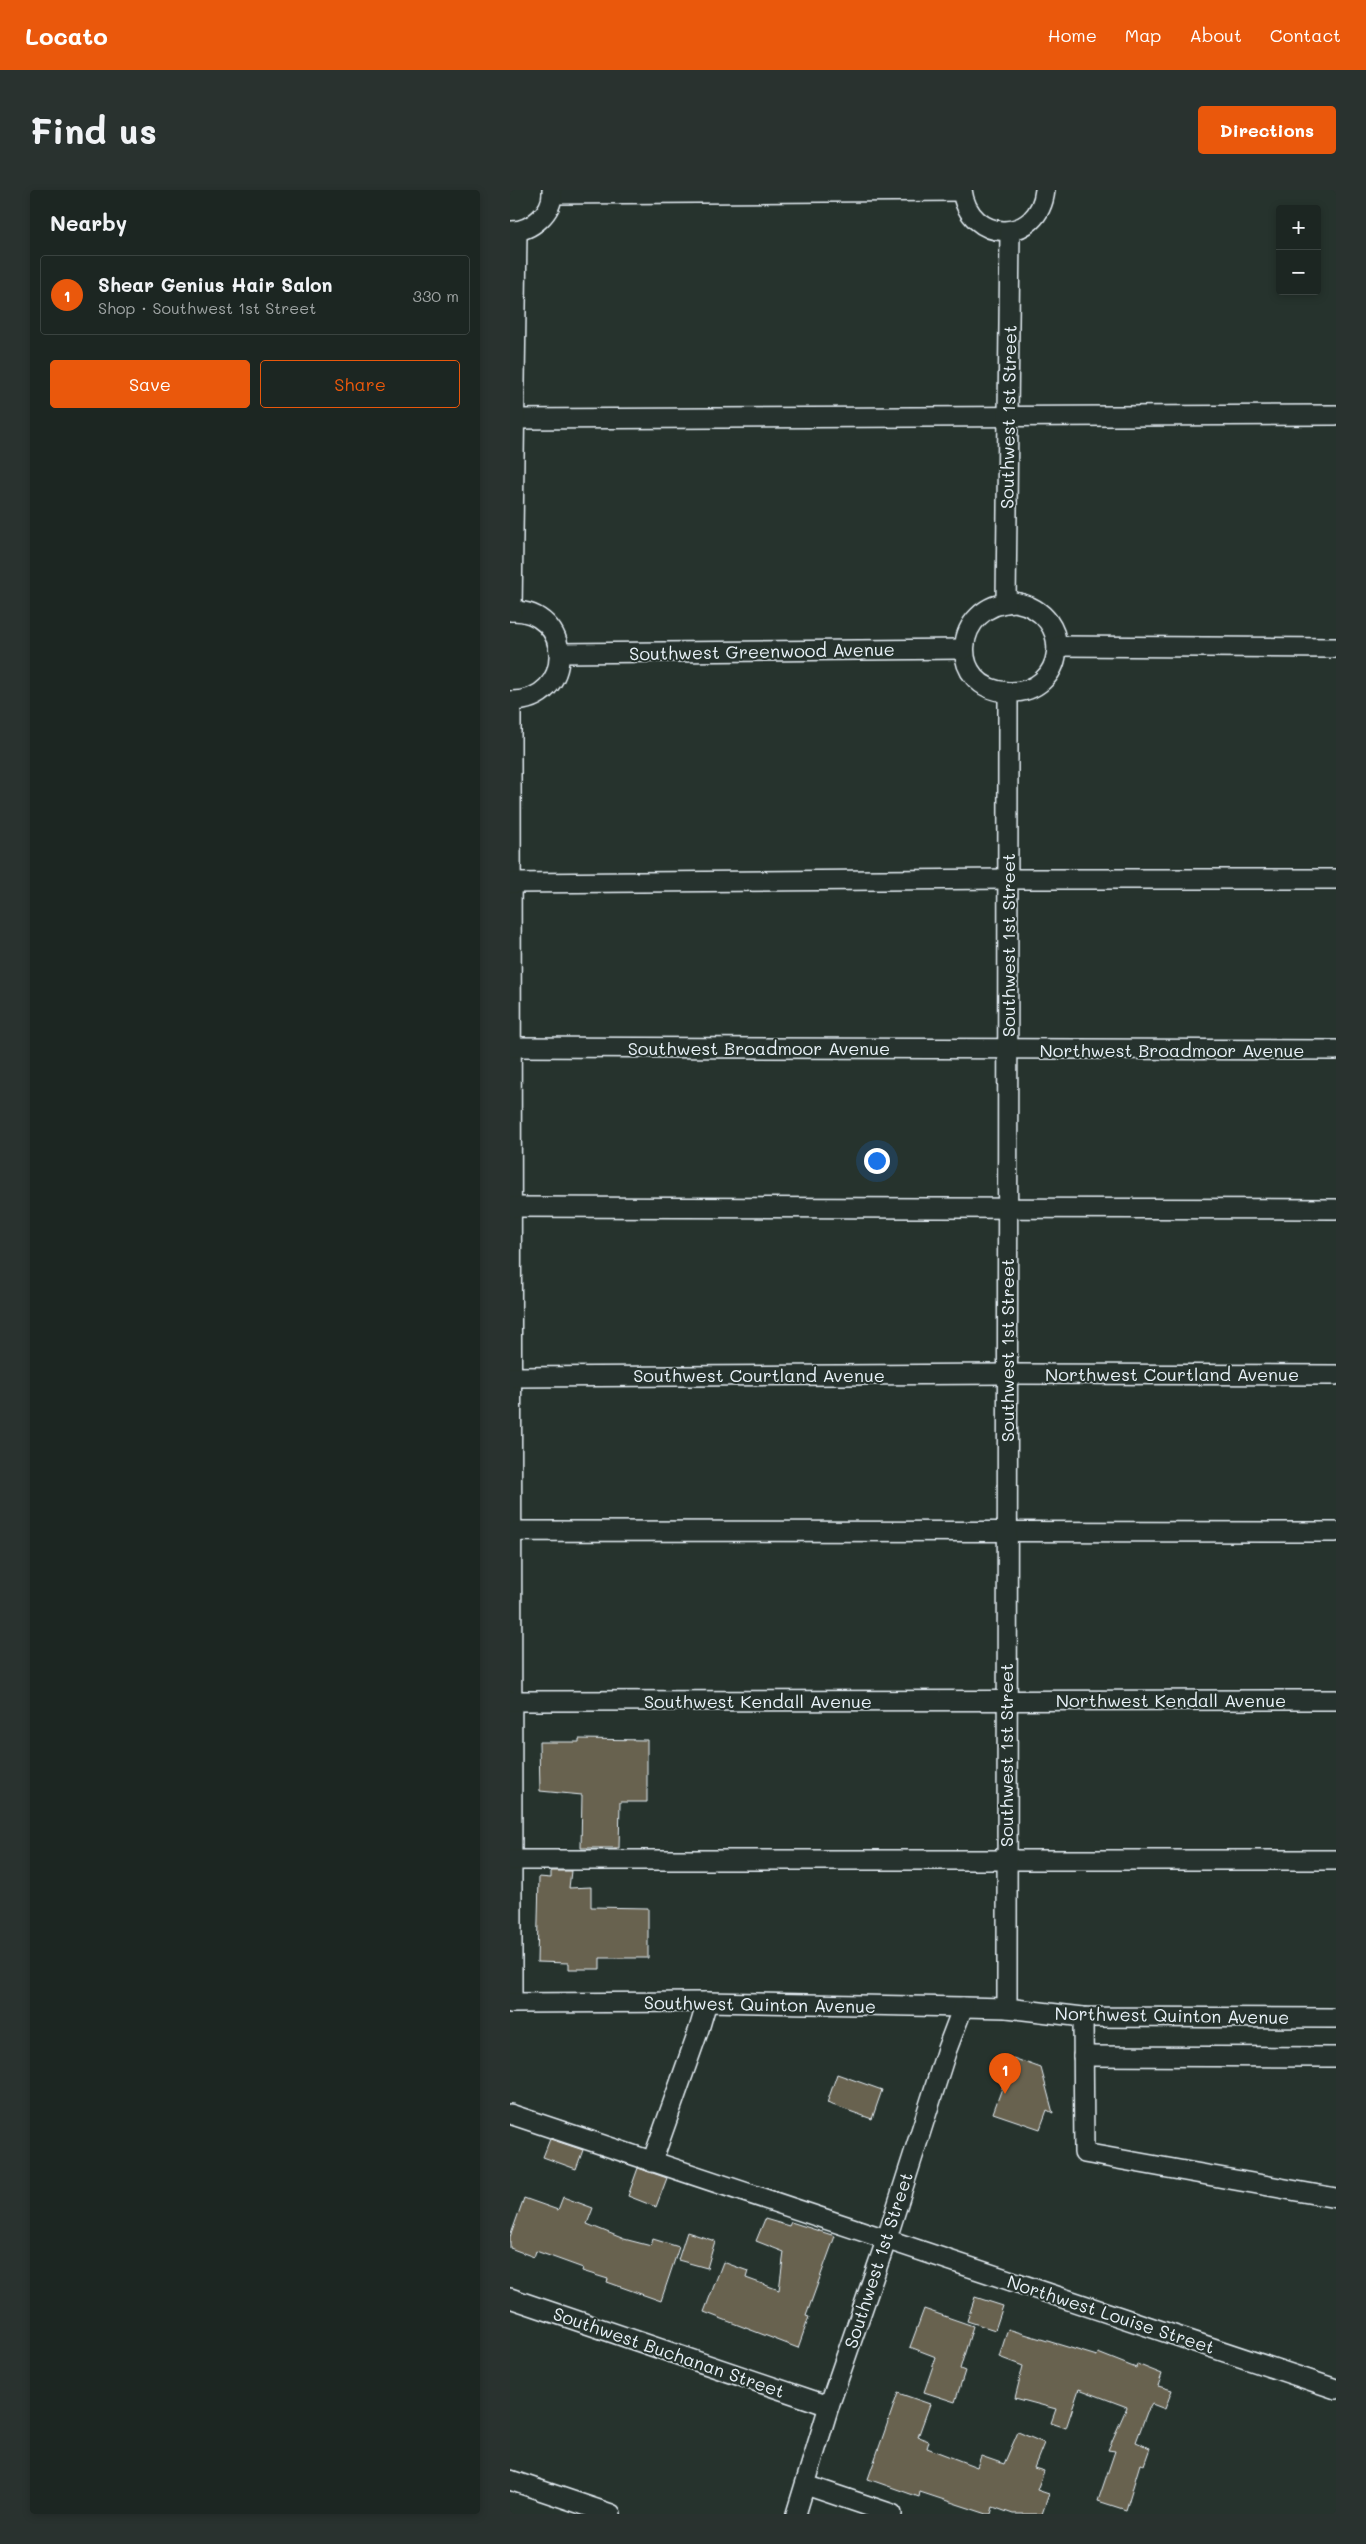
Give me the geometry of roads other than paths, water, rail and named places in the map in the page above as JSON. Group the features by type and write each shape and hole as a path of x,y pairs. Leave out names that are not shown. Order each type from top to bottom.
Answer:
{"street":[{"path":"511,2003 510,701 529,699 546,688 557,672 560,653 555,637 537,618 511,611 514,231 537,222 547,211 552,192 962,191 966,206 977,222 990,229 1010,231 1024,227 1037,215 1044,202 1045,190"},
{"name":"Southwest 1st Street","path":"1006,603 1010,231"},
{"path":"512,419 1336,415"},
{"path":"1006,603 1024,604 1037,610 1053,628 1059,646 1052,669 1043,680 1031,687 1008,692 992,688 978,679 968,665 964,649 968,632 977,618 990,607 1006,603"},
{"path":"1059,646 1336,648"},
{"name":"Southwest Greenwood Avenue","path":"560,653 964,649"},
{"name":"Southwest 1st Street","path":"1008,692 1006,1701 1008,2008"},
{"path":"511,883 1008,879 1336,880"},
{"name":"Southwest Broadmoor Avenue","path":"511,1047 1008,1050"},
{"name":"Northwest Broadmoor Avenue","path":"1008,1050 1336,1050"},
{"path":"511,1207 1336,1209"},
{"name":"Southwest Courtland Avenue","path":"511,1377 1007,1374"},
{"name":"Northwest Courtland Avenue","path":"1007,1374 1336,1375"},
{"path":"511,1533 523,1531 1336,1532"},
{"name":"Northwest Kendall Avenue","path":"1006,1701 1336,1700"},
{"name":"Southwest Kendall Avenue","path":"511,1701 1006,1701"},
{"path":"511,1860 1006,1862 1336,1860"},
{"path":"652,2162 699,2029 706,2002"},
{"name":"Southwest Quinton Avenue","path":"511,2003 706,2002 1008,2008"},
{"name":"Southwest 1st Street","path":"796,2514 829,2406 886,2241 946,2049 963,2007"},
{"name":"Northwest Quinton Avenue","path":"1008,2008 1083,2017 1336,2018"},
{"path":"1083,2017 1084,2153 1336,2198"},
{"path":"1083,2056 1336,2057"},
{"name":"Northwest Louise Street","path":"510,2114 886,2241 926,2252 1336,2389"},
{"name":"Southwest Buchanan Street","path":"510,2298 829,2406"},
{"path":"510,2480 611,2514"},
{"path":"806,2485 892,2514"}],"place":[{"name":"Shear Genius Hair Salon","path":"1005,2094"}]}
